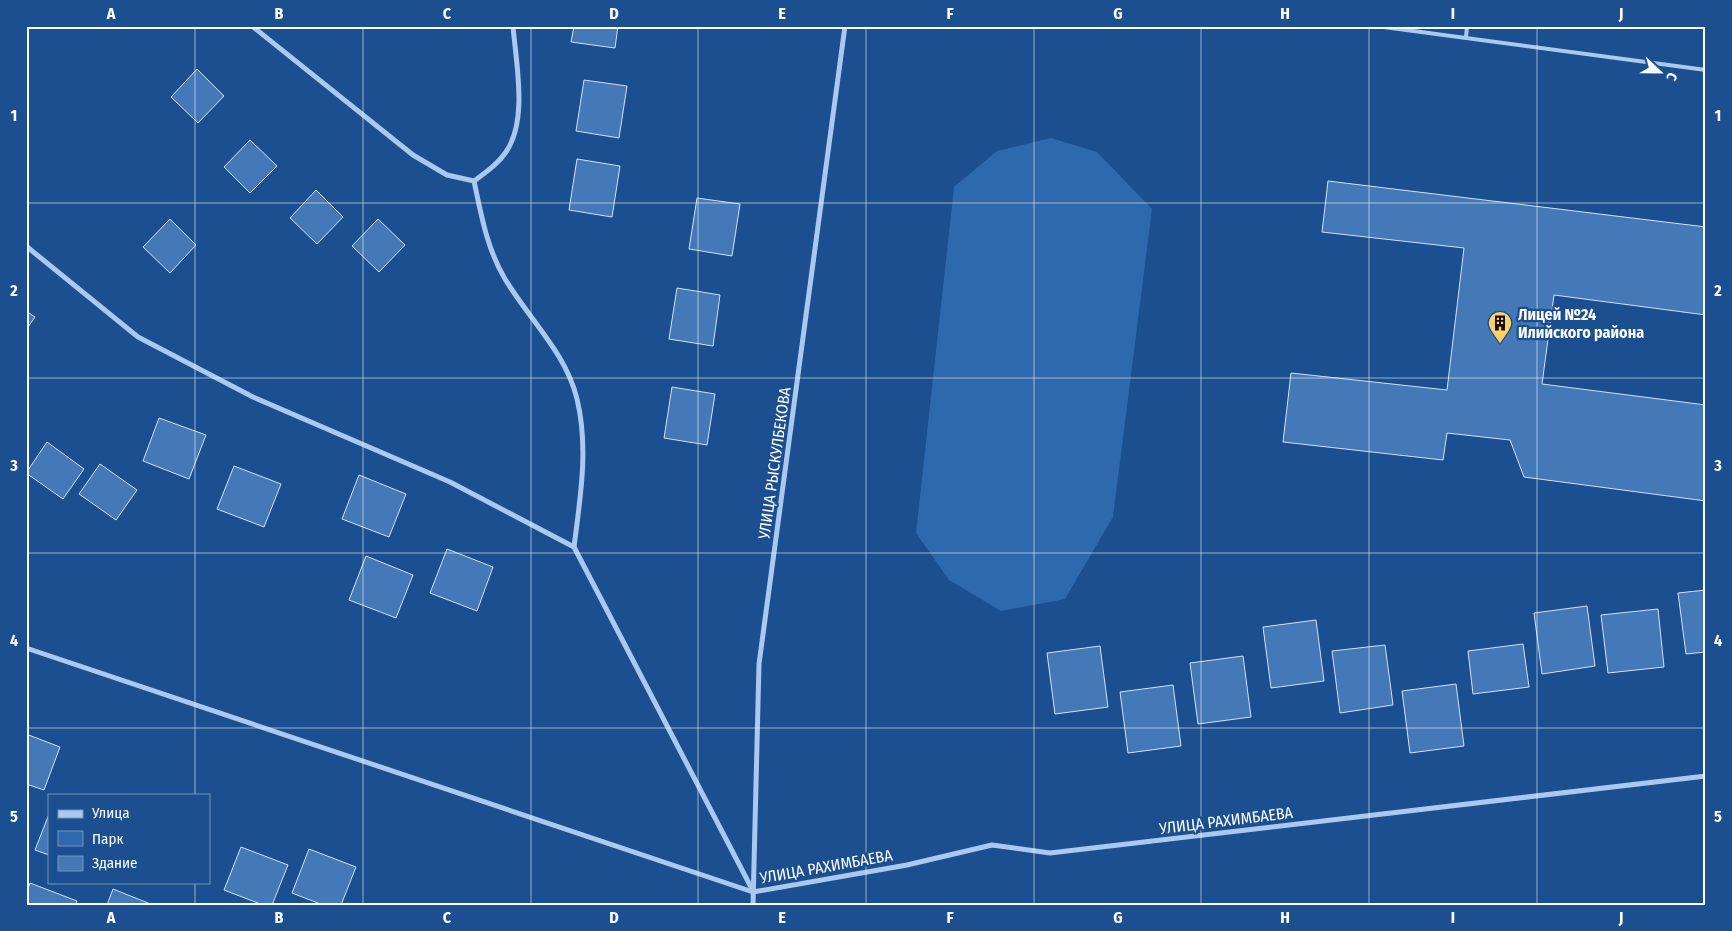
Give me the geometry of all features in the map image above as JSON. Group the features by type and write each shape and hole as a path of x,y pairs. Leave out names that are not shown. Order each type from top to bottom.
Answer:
{"street":[{"path":"252,26 413,155 447,175 474,181 493,167 506,152 514,136 518,119 519,97 513,26"},
{"name":"УЛИЦА РЫСКУЛБЕКОВА","path":"753,905 759,664 845,26"},
{"path":"474,181 490,244 504,278 561,360 577,399 581,426 583,474 574,547 753,892"},
{"path":"26,246 138,337 253,397 450,482 574,547"},
{"path":"26,648 753,892"},
{"name":"УЛИЦА РАХИМБАЕВА","path":"753,892 906,865 992,845 1050,853 1706,776"}],"lane":[{"path":"1376,26 1706,70"},
{"path":"1466,37 1467,26"}],"green space":[{"path":"1051,138 1097,152 1152,209 1113,517 1065,599 1001,611 949,580 916,533 954,187 997,151"}],"building":[{"path":"574,26 618,26 615,48 571,42"},
{"path":"197,69 224,96 198,123 171,97"},
{"path":"584,80 627,86 619,138 576,131"},
{"path":"250,140 277,166 250,193 224,167"},
{"path":"577,159 620,166 612,217 569,210"},
{"name":"Лицей №24 Илийского района","path":"1328,181 1706,227 1706,315 1554,295 1542,384 1706,405 1706,501 1524,477 1510,440 1447,433 1443,460 1283,442 1291,373 1447,390 1464,248 1322,232"},
{"path":"316,190 343,217 317,244 290,218"},
{"path":"697,198 740,204 732,256 689,249"},
{"path":"170,219 196,245 170,273 143,247"},
{"path":"378,219 405,245 379,272 352,246"},
{"path":"677,288 720,295 713,346 669,339"},
{"path":"26,311 35,317 26,330"},
{"path":"672,387 715,394 707,445 664,438"},
{"path":"159,418 206,435 189,479 143,461"},
{"path":"47,442 84,469 63,499 26,473"},
{"path":"100,464 137,490 116,520 79,494"},
{"path":"234,466 281,484 264,527 217,509"},
{"path":"359,475 406,494 389,537 342,519"},
{"path":"447,549 493,567 477,611 430,593"},
{"path":"366,556 413,575 396,618 349,600"},
{"path":"1706,590 1706,652 1686,654 1678,593"},
{"path":"1587,606 1595,666 1542,674 1534,613"},
{"path":"1658,609 1664,667 1608,673 1601,615"},
{"path":"1316,620 1324,681 1271,688 1263,627"},
{"path":"1523,644 1529,687 1473,694 1468,651"},
{"path":"1385,645 1393,705 1340,713 1332,651"},
{"path":"1100,646 1108,707 1055,714 1047,653"},
{"path":"1243,656 1251,717 1198,724 1190,663"},
{"path":"1456,684 1464,746 1410,753 1402,691"},
{"path":"1173,685 1181,746 1128,753 1120,692"},
{"path":"26,734 60,747 44,790 26,784"},
{"path":"48,817 48,855 35,850"},
{"path":"241,847 288,865 272,905 263,905 224,890"},
{"path":"309,849 356,867 341,905 323,905 292,893"},
{"path":"30,883 77,901 75,905 26,905 26,894"},
{"path":"113,889 153,905 107,905"}],"place":[{"name":"Лицей №24 Илийского района","path":"1500,344"}]}
